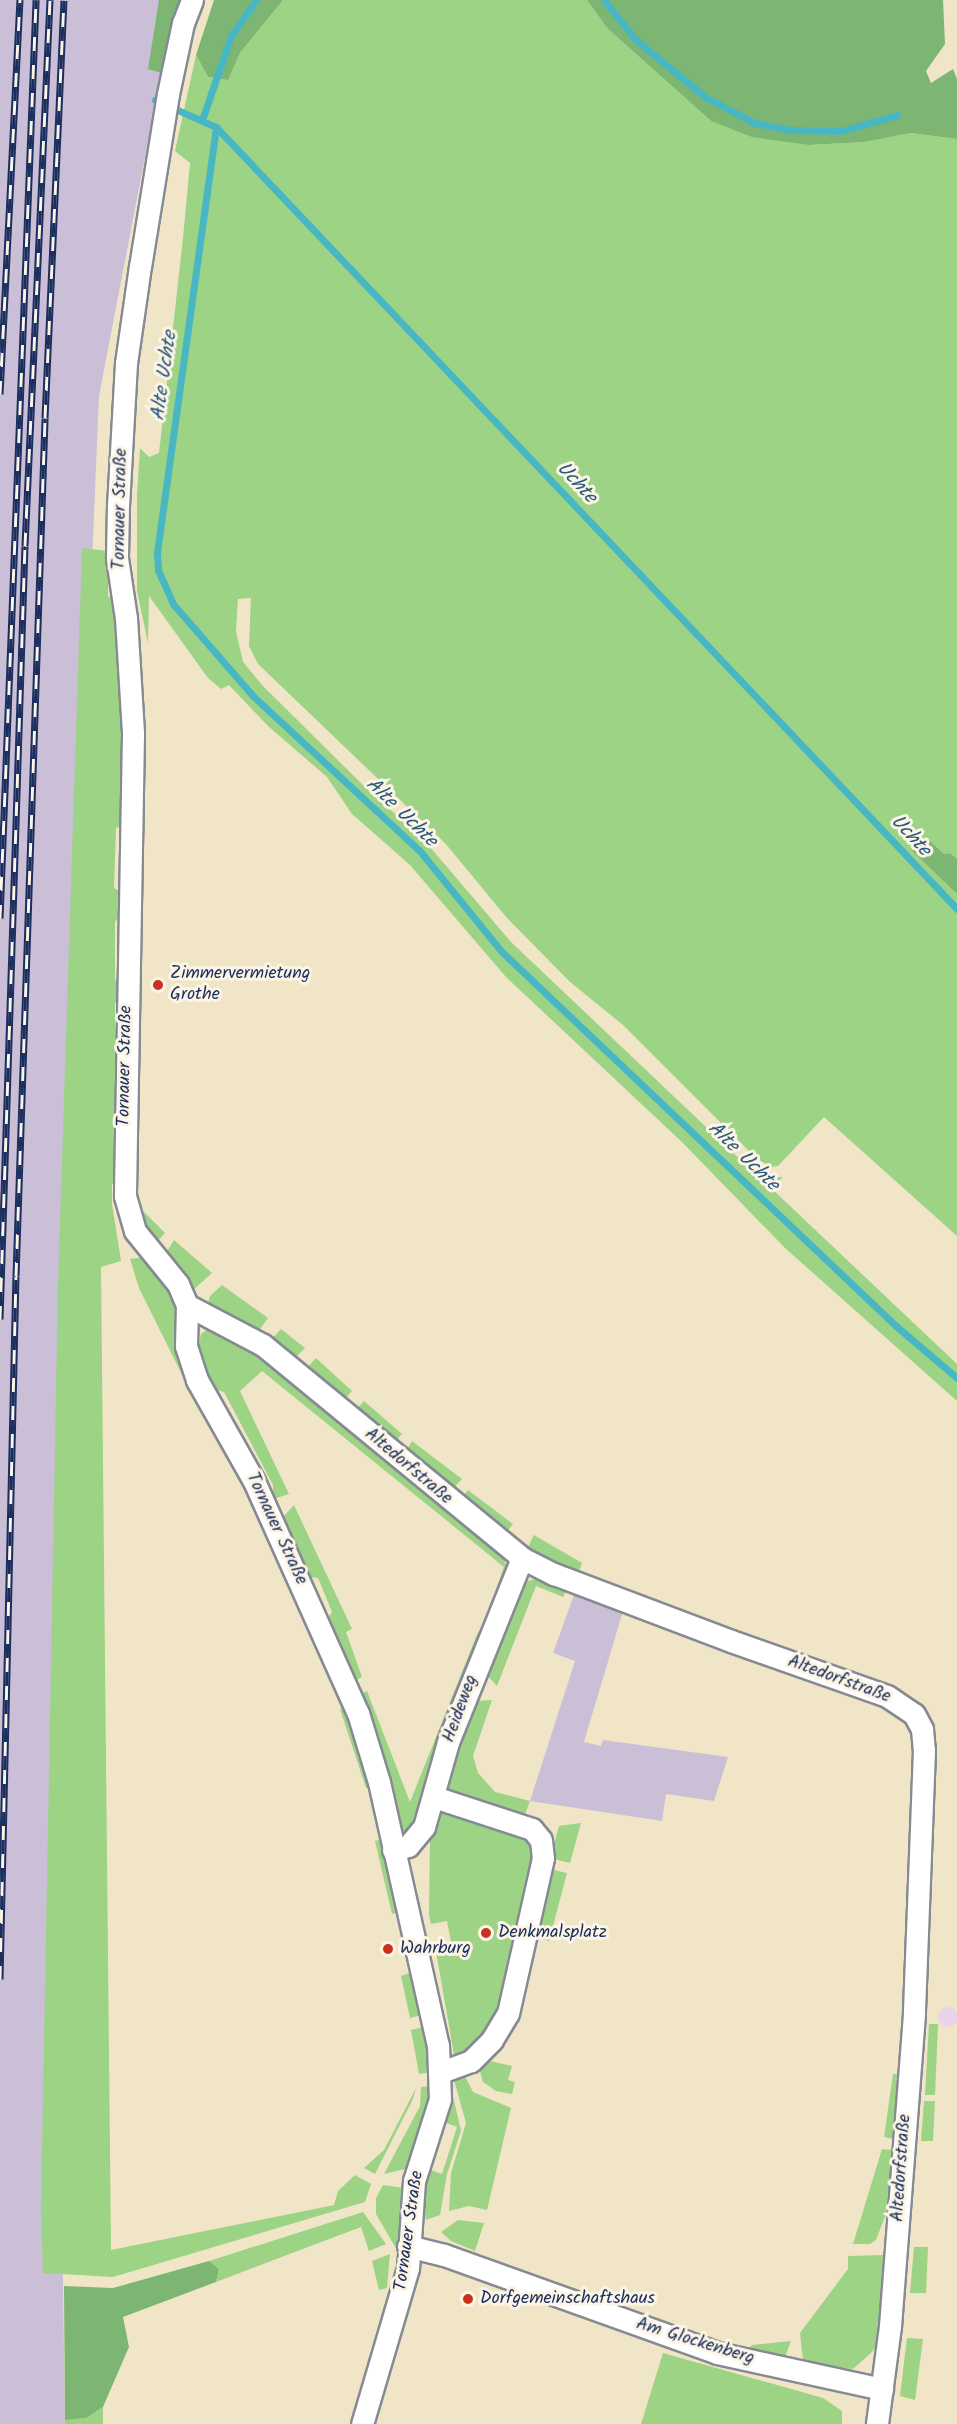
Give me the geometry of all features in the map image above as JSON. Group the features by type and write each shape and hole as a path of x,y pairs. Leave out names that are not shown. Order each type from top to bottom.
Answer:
{"street":[{"name":"Tornauer Straße","path":"192,0 183,23 163,121 126,363 118,504 117,558 126,618 133,734 125,1196 135,1231 178,1284 187,1305 190,1363 254,1481 344,1678 369,1746 438,2045 440,2099 414,2181 402,2294 362,2424"},
{"name":"Altedorfstraße","path":"187,1305 263,1345 522,1558 731,1641 887,1696 909,1709 922,1729 924,1785 914,2014 882,2389 877,2424"},
{"name":"Heideweg","path":"393,1850 408,1846 416,1839 434,1797 458,1713 522,1558"},
{"path":"434,1797 532,1829 541,1840 543,1858 508,2013 492,2040 471,2061 440,2072"},
{"name":"Am Glockenberg","path":"408,2246 444,2255 717,2353 882,2389"}],"shaded area":[{"path":"0,0 181,0 170,27 99,396 71,1056 57,1852 65,2424 0,2424"},
{"path":"574,1595 623,1611 584,1742 601,1746 603,1740 728,1757 714,1801 666,1794 662,1821 530,1801 575,1661 553,1653"},
{"path":"948,2007 955,2010 958,2017 955,2024 948,2027 941,2024 938,2017 941,2010"}],"green space":[{"path":"159,0 181,0 170,27 161,73 148,69"},
{"path":"214,0 283,0 240,53 228,80 208,77 196,55"},
{"path":"283,0 587,0 607,28 711,121 809,145 863,142 911,133 957,139 957,859 950,853 944,854 927,838 912,851 957,894 957,1236 824,1117 778,1166 770,1167 754,1156 623,1025 569,981 507,918 445,843 258,664 249,646 251,598 238,599 236,631 243,662 263,686 373,795 418,833 511,942 744,1163 768,1178 783,1177 771,1188 957,1364 957,1401 785,1248 683,1143 506,977 410,865 352,814 327,777 268,726 229,685 221,689 208,678 149,596 148,643 137,591 137,495 140,448 149,457 159,453 183,238 190,163 175,151 196,55 208,77 228,80 240,53"},
{"path":"587,0 943,0 945,44 926,71 931,83 953,69 957,79 957,139 911,133 864,142 809,145 752,137 711,121 607,28"},
{"path":"82,548 108,551 108,596 121,606 122,631 117,638 123,695 124,826 116,828 114,888 123,893 122,913 115,922 115,980 121,984 121,998 115,1003 117,1184 112,1184 112,1204 121,1261 101,1267 111,2250 334,2205 338,2191 355,2175 371,2184 365,2202 113,2277 43,2273 41,2207 58,1284"},
{"path":"927,838 944,854 950,853 957,859 957,894 912,851"},
{"path":"137,1205 165,1233 156,1243 145,1230"},
{"path":"174,1240 212,1273 192,1291 166,1253"},
{"path":"145,1257 161,1274 177,1302 202,1402 197,1405 139,1288 130,1259"},
{"path":"222,1285 268,1318 258,1332 232,1315 207,1306 210,1296"},
{"path":"212,1326 224,1330 270,1362 501,1556 509,1569 505,1590 495,1592 504,1567 262,1371 240,1391 289,1494 273,1499 273,1485 224,1392 214,1389 197,1353 201,1334"},
{"path":"281,1329 305,1348 293,1360 270,1341"},
{"path":"316,1358 352,1391 342,1402 305,1370"},
{"path":"364,1401 402,1434 392,1445 353,1413"},
{"path":"412,1441 462,1479 448,1494 404,1455"},
{"path":"468,1490 513,1524 502,1538 458,1502"},
{"path":"294,1505 352,1629 346,1632 362,1677 354,1681 328,1618 332,1612 318,1578 309,1577 283,1517"},
{"path":"534,1535 582,1563 578,1574 526,1551"},
{"path":"543,1577 569,1586 563,1597 536,1586 497,1686 486,1674 512,1607 528,1581"},
{"path":"478,1632 485,1639 422,1813 410,1831 404,1832 399,1828 381,1749 360,1694 367,1691 410,1802"},
{"path":"492,1700 473,1756 478,1773 495,1792 530,1801 523,1820 453,1793 446,1786 447,1769 477,1701"},
{"path":"345,1706 371,1786 366,1788 340,1709"},
{"name":"Denkmalsplatz","path":"449,1809 524,1834 538,1850 508,1998 487,2038 455,2060 435,1946 451,1942 447,1921 431,1924 429,1915 430,1835 434,1817"},
{"path":"581,1823 570,1863 550,1858 559,1826"},
{"path":"383,1839 399,1912 392,1914 375,1841"},
{"path":"549,1869 567,1873 549,1941 532,1937"},
{"path":"412,1972 421,2015 410,2018 401,1976"},
{"path":"929,2024 938,2024 935,2095 925,2095"},
{"path":"424,2027 432,2072 419,2074 411,2030"},
{"path":"485,2060 512,2066 508,2080 515,2082 512,2094 496,2091 483,2082 479,2068"},
{"path":"463,2072 473,2092 511,2108 487,2210 469,2206 449,2211 451,2173 466,2123 454,2080"},
{"path":"893,2074 897,2074 893,2139 884,2137"},
{"path":"432,2086 409,2168 384,2174 420,2106 421,2087"},
{"path":"451,2087 461,2131 447,2174 440,2215 426,2220 422,2194 428,2169 442,2174 457,2127 444,2122"},
{"path":"416,2088 413,2099 375,2174 364,2168 384,2150"},
{"path":"924,2101 935,2101 933,2141 921,2141"},
{"path":"882,2149 892,2150 886,2214 876,2240 870,2244 853,2244"},
{"path":"383,2185 404,2188 398,2252 376,2214 376,2198"},
{"path":"363,2212 386,2244 369,2251 361,2227 216,2282 219,2269 209,2261"},
{"path":"458,2220 484,2223 475,2251 451,2241 441,2232"},
{"path":"914,2247 928,2247 926,2293 910,2293"},
{"path":"390,2254 387,2288 379,2290 372,2261"},
{"path":"884,2255 879,2342 872,2352 853,2369 823,2367 803,2360 800,2333 848,2269 848,2256"},
{"path":"209,2261 219,2269 216,2282 123,2317 129,2347 103,2407 86,2418 65,2420 64,2286 113,2288"},
{"path":"907,2338 923,2339 915,2400 900,2396"},
{"path":"791,2341 785,2357 748,2349 752,2345"},
{"path":"663,2353 823,2398 842,2411 842,2424 641,2424"},
{"path":"103,2407 103,2424 65,2424 65,2420 86,2418"}],"waterway":[{"path":"202,120 231,36 256,0"},
{"path":"604,0 635,39 705,97 755,123 790,130 841,131 897,115"},
{"name":"Uchte","path":"155,100 216,127 957,909"},
{"name":"Alte Uchte","path":"216,127 157,554 158,570 173,604 253,696 419,850 501,951 896,1326 957,1378"}],"railway":[{"path":"0,394 20,0"},
{"path":"0,918 36,0"},
{"path":"0,1319 25,546 50,0"},
{"path":"0,1979 16,1276 45,418 64,0"}],"place":[{"name":"Zimmervermietung Grothe","path":"158,985"},
{"name":"Denkmalsplatz","path":"486,1933"},
{"name":"Wahrburg","path":"388,1949"},
{"name":"Dorfgemeinschaftshaus","path":"468,2299"}]}
